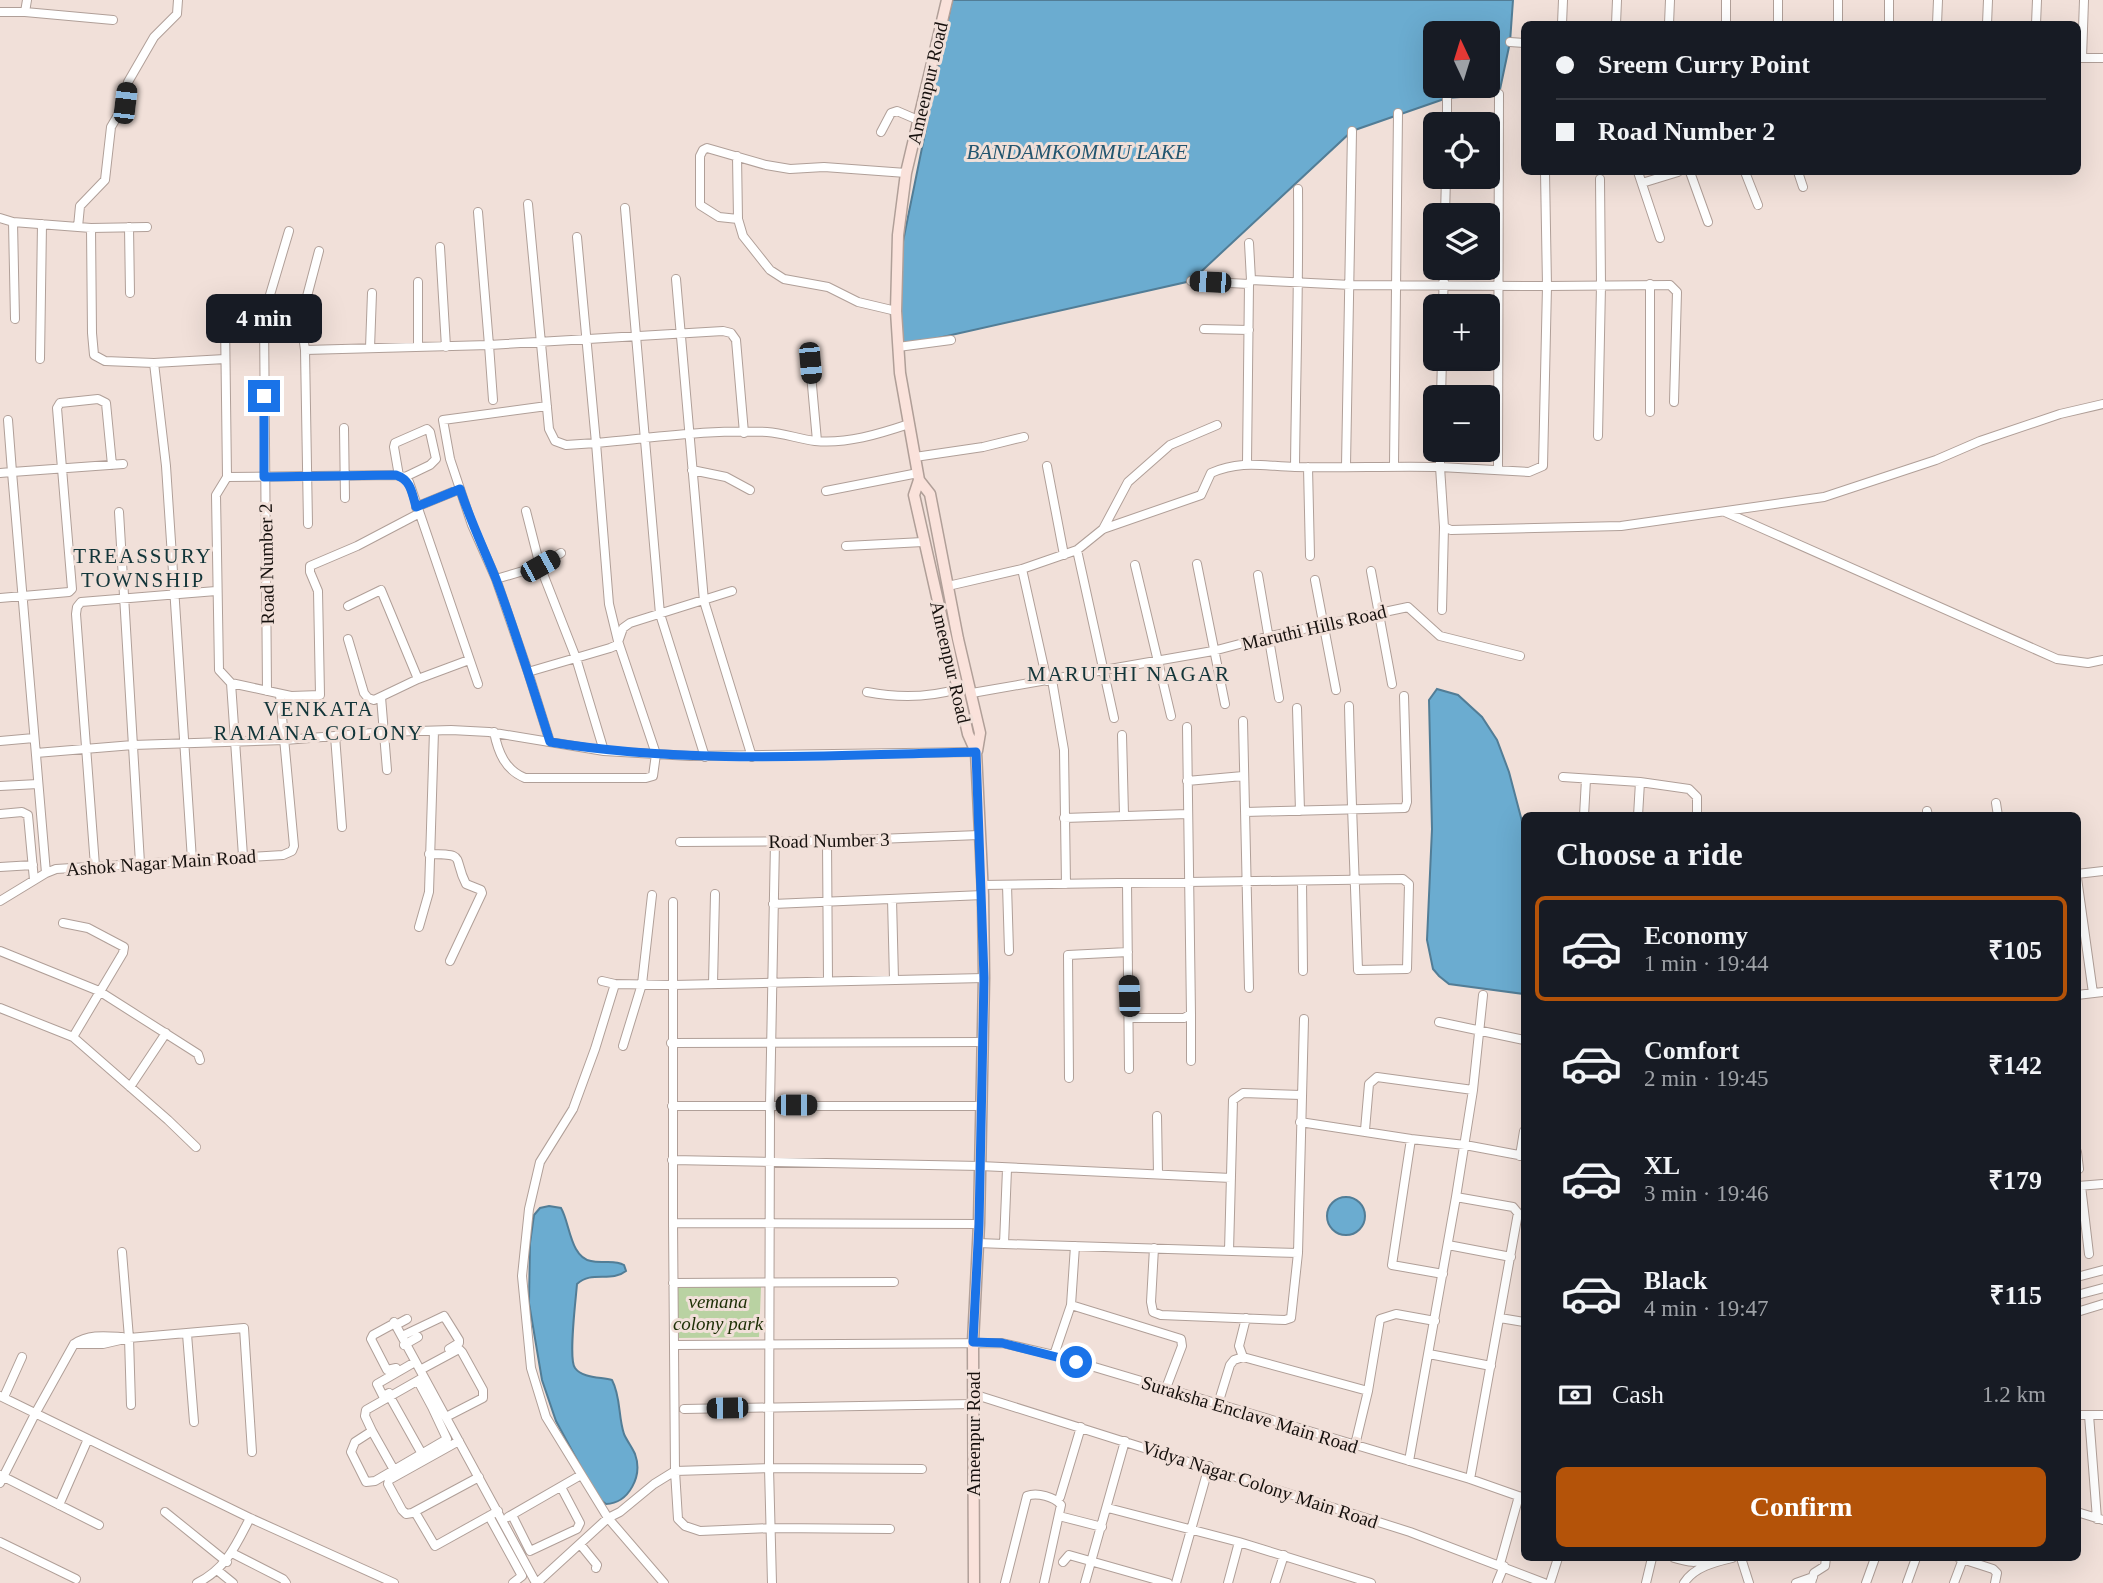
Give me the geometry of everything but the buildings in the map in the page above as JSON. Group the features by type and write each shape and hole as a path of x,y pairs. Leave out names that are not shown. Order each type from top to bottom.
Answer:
{"street":[{"path":"25,12 27,0"},
{"path":"78,227 80,206 105,180 111,127 125,103 128,82 154,37 177,14 178,0"},
{"name":"Ameenpur Road","path":"947,0 906,173 898,235 896,311 900,373 918,477 914,495 968,734 976,752 983,890 984,978 979,1224 973,1342 974,1583"},
{"path":"1562,21 1563,0"},
{"path":"1616,21 1617,0"},
{"path":"1669,21 1670,0"},
{"path":"1726,0 1726,21"},
{"path":"1778,21 1779,0"},
{"path":"1838,0 1838,21"},
{"path":"1889,0 1889,21"},
{"path":"1937,21 1938,0"},
{"path":"1987,21 1988,0"},
{"path":"2036,21 2037,0"},
{"path":"2081,44 2084,0"},
{"path":"0,12 113,20"},
{"path":"1510,43 1521,43"},
{"path":"2081,58 2103,58"},
{"path":"1447,98 1447,112"},
{"path":"1498,470 1499,98"},
{"path":"881,132 891,113 897,111 918,120"},
{"path":"1394,465 1398,113"},
{"path":"1346,466 1352,131"},
{"path":"738,219 709,213 698,202 700,156 707,148 790,169 824,167 906,173"},
{"path":"737,156 738,219 743,236 770,270 784,279 828,287 858,302 896,311"},
{"path":"948,586 1022,569 1077,550 1103,529 1201,495 1210,473 1224,467 1247,463 1295,467 1394,465 1529,472 1543,466 1547,286 1545,175"},
{"path":"1639,175 1660,238"},
{"path":"1642,183 1668,175"},
{"path":"1691,175 1708,222"},
{"path":"1746,175 1758,205"},
{"path":"1799,175 1803,187"},
{"path":"1598,436 1600,180"},
{"path":"1295,467 1298,189"},
{"path":"528,204 549,429 555,441 566,445 690,434 767,432 817,441 844,440 877,435 909,424"},
{"path":"625,208 660,614 705,757"},
{"path":"478,212 493,400"},
{"path":"0,218 13,222 91,228 147,227"},
{"path":"13,222 15,319"},
{"path":"40,359 41,224"},
{"path":"91,228 94,355 105,361 154,363 225,359"},
{"path":"130,228 130,293"},
{"name":"Road Number 2","path":"267,691 264,315 289,231"},
{"path":"494,732 497,748 505,763 525,778 646,778 653,776 655,772 656,754 618,640 609,604 577,237"},
{"path":"1247,463 1250,243"},
{"path":"440,247 446,347"},
{"path":"307,524 305,349 301,319 319,251"},
{"path":"676,279 704,601 752,757"},
{"path":"1444,280 1444,294"},
{"path":"1191,281 1444,286 1670,285 1677,292 1674,402"},
{"path":"418,282 418,346"},
{"path":"1650,285 1650,412"},
{"path":"370,348 372,293"},
{"path":"225,321 227,477 216,495 216,591 219,670 231,683 281,695 318,696 321,693 318,591 310,566 460,489"},
{"path":"1204,329 1249,330"},
{"path":"305,349 541,343 723,331 731,333 736,340 744,433"},
{"path":"898,347 951,340"},
{"path":"154,363 166,466 192,860"},
{"path":"810,363 817,441"},
{"path":"0,598 69,592 72,589 57,406 60,402 103,400 107,406 112,465"},
{"path":"1444,527 1451,530 1621,526 1824,497 1936,460 1980,441 2060,414 2103,404"},
{"path":"547,407 443,420 450,459 472,525 496,579 550,742"},
{"path":"8,420 46,873"},
{"path":"1103,529 1128,482 1170,445 1217,425"},
{"path":"344,428 345,498"},
{"path":"227,477 402,477 430,465 436,458 427,429 395,443 402,477 409,482 478,684"},
{"path":"915,457 983,447 1024,437"},
{"path":"1440,462 1444,527 1442,610"},
{"path":"0,473 123,464"},
{"path":"1047,466 1064,555"},
{"path":"1308,467 1310,556"},
{"path":"692,470 726,477 750,490"},
{"path":"36,753 133,745 434,731 494,732 604,751 705,757 976,752 980,733 930,494 918,477 826,491"},
{"path":"526,511 540,566 576,658 604,751"},
{"path":"120,512 140,863"},
{"path":"1725,512 2057,659 2088,663 2103,660"},
{"path":"846,546 940,548"},
{"path":"1077,550 1114,718"},
{"path":"496,579 540,566 561,553"},
{"path":"1197,564 1225,704"},
{"path":"1135,565 1171,716"},
{"path":"1022,569 1064,750 1066,884"},
{"path":"1370,571 1392,684"},
{"path":"1258,575 1279,698"},
{"path":"1315,580 1336,690"},
{"path":"348,606 381,590 418,680"},
{"path":"95,866 75,614 77,607 81,602 216,591"},
{"path":"528,672 610,648 617,645 623,628 732,591"},
{"name":"Maruthi Hills Road","path":"972,693 1213,651 1408,607 1440,636 1520,656"},
{"path":"348,639 364,693 374,700 469,660"},
{"path":"231,683 243,856"},
{"path":"867,692 909,697 936,696 958,689"},
{"path":"281,695 285,740"},
{"path":"1245,811 1402,810 1407,806 1404,696"},
{"path":"381,697 387,770"},
{"path":"773,904 892,899 1007,885 1303,881 1355,880 1403,879 1409,884 1407,969 1358,970 1355,880 1352,810 1349,706"},
{"path":"1297,708 1300,811"},
{"path":"1243,721 1249,988"},
{"path":"1187,727 1191,1061"},
{"path":"419,927 429,892 434,731"},
{"path":"1122,735 1124,816"},
{"path":"335,736 342,827"},
{"path":"0,741 34,738"},
{"name":"Ashok Nagar Main Road","path":"0,901 56,869 289,853 294,846 285,740"},
{"path":"1187,781 1243,776"},
{"path":"1563,777 1640,782 1689,789 1697,797 1697,812"},
{"path":"1584,812 1586,779"},
{"path":"1638,812 1640,782"},
{"path":"0,786 38,784"},
{"path":"1996,803 1997,812"},
{"path":"0,814 22,812 29,815 34,880"},
{"path":"1064,818 1188,814"},
{"name":"Road Number 3","path":"680,842 827,841 979,835"},
{"path":"827,841 828,981"},
{"path":"772,1583 769,1468 770,1105 775,842"},
{"path":"429,854 450,854 456,857 466,884 481,890 482,893 450,961"},
{"path":"0,867 33,864"},
{"path":"2081,875 2103,871"},
{"path":"1303,881 1303,971"},
{"path":"1127,883 1129,1069"},
{"path":"1007,885 1009,951"},
{"path":"713,984 715,894"},
{"path":"623,1046 642,984 652,895"},
{"path":"892,899 894,980"},
{"path":"673,902 671,1043 675,1471 678,1519 685,1526 700,1531 772,1528 890,1530"},
{"path":"2081,905 2093,993"},
{"path":"63,923 88,928 124,947 73,1037"},
{"path":"0,951 99,991 198,1054 200,1060"},
{"path":"1069,1078 1068,955 1128,952"},
{"path":"601,981 615,984 673,985 984,978"},
{"path":"615,984 573,1109 540,1162 529,1209 522,1276 531,1368 546,1418 608,1518 664,1583"},
{"path":"2081,994 2103,992"},
{"path":"1409,1461 1465,1145 1483,995"},
{"path":"0,1008 73,1037 196,1147"},
{"path":"1130,1018 1184,1018 1191,1014"},
{"path":"1154,1248 1153,1312 1161,1315 1285,1320 1291,1318 1298,1253 1304,1019"},
{"path":"1438,1022 1521,1039"},
{"path":"130,1087 166,1033"},
{"path":"671,1043 983,1042"},
{"path":"1364,1130 1369,1083 1377,1077 1473,1090"},
{"path":"1229,1251 1233,1100 1243,1093 1301,1095"},
{"path":"672,1106 981,1106"},
{"path":"1157,1115 1158,1174"},
{"path":"1300,1122 1465,1145 1521,1156"},
{"path":"1410,1139 1392,1265 1443,1275"},
{"path":"672,1160 980,1166 1231,1178"},
{"path":"1004,1244 1007,1169"},
{"path":"2081,1186 2103,1184"},
{"path":"1456,1197 1513,1207 1518,1213 1470,1479"},
{"path":"2081,1200 2089,1254"},
{"path":"673,1223 979,1224"},
{"path":"978,1243 1298,1253"},
{"path":"1448,1245 1511,1257"},
{"path":"1054,1355 1071,1305 1075,1246"},
{"path":"122,1252 131,1405"},
{"path":"2081,1276 2100,1271 2102,1288 2081,1294"},
{"path":"673,1283 894,1282"},
{"path":"2081,1311 2103,1304"},
{"path":"1071,1305 1181,1339 1182,1346 1166,1388"},
{"path":"1355,1445 1380,1320 1396,1314 1435,1321"},
{"path":"394,1470 372,1432 365,1416 366,1410 390,1396 417,1369 457,1344 458,1338 444,1315 402,1342"},
{"path":"1243,1357 1239,1346 1246,1318"},
{"path":"1500,1318 1521,1322"},
{"path":"407,1319 371,1337 387,1369 417,1369 459,1349 482,1390 483,1398 446,1418"},
{"path":"394,1324 449,1432 459,1441 536,1583 608,1518 675,1471 769,1468 922,1469"},
{"path":"99,1525 1,1478 74,1344 103,1344 129,1338 244,1328 252,1452"},
{"path":"187,1334 194,1422"},
{"path":"402,1342 418,1337"},
{"name":"Suraksha Enclave Main Road","path":"674,1345 1002,1343 1054,1355 1166,1388 1521,1497"},
{"path":"1429,1354 1491,1366"},
{"path":"22,1357 2,1396 250,1518 394,1583"},
{"path":"1218,1404 1230,1365 1234,1360 1243,1357 1367,1391"},
{"path":"390,1396 422,1454"},
{"name":"Vidya Nagar Colony Main Road","path":"684,1409 973,1399 1081,1427 1209,1466 1410,1532 1544,1583"},
{"path":"372,1432 355,1442 351,1452 366,1482 370,1483 447,1439 449,1432 446,1418 435,1406"},
{"path":"2081,1415 2103,1415"},
{"path":"2081,1513 2100,1520 2089,1415"},
{"path":"1060,1497 1081,1427"},
{"path":"58,1505 88,1439"},
{"path":"459,1441 387,1482 402,1510 406,1514 415,1512 479,1477"},
{"path":"1086,1583 1125,1441"},
{"path":"1176,1583 1209,1466"},
{"path":"502,1520 582,1475"},
{"path":"512,1514 530,1551 534,1552 577,1529 580,1523 561,1487"},
{"path":"1005,1583 1027,1496 1034,1493 1057,1501 1061,1506 1044,1583"},
{"path":"1497,1583 1521,1500"},
{"path":"1108,1508 1239,1542 1371,1583"},
{"path":"415,1512 435,1546 498,1511"},
{"path":"165,1512 227,1562"},
{"path":"489,1516 522,1576 513,1583"},
{"path":"1059,1516 1102,1527"},
{"path":"197,1583 227,1562 250,1518"},
{"path":"0,1542 76,1578"},
{"path":"1227,1583 1239,1542"},
{"path":"580,1544 597,1565 596,1569"},
{"path":"232,1553 286,1583"},
{"path":"1063,1562 1069,1555 1168,1583"},
{"path":"1275,1583 1284,1555"},
{"path":"1550,1583 1557,1561"},
{"path":"1646,1583 1651,1561"},
{"path":"1684,1561 1702,1561"},
{"path":"1684,1583 1699,1569 1714,1561"},
{"path":"1742,1561 1749,1583"},
{"path":"1796,1583 1812,1580 1825,1566 1826,1561"},
{"path":"1866,1583 1874,1561"},
{"path":"1907,1583 1915,1561"},
{"path":"1954,1583 1960,1561"},
{"path":"1970,1561 1993,1569 1997,1573 1995,1583"},
{"path":"217,1570 217,1583"},
{"path":"217,1570 233,1583"},
{"path":"547,1575 552,1583"},
{"path":"974,1583 980,1583"}],"green space":[{"name":"vemana colony park","path":"675,1286 761,1287 759,1337 679,1338"}],"water":[{"name":"BANDAMKOMMU LAKE","path":"952,0 1513,0 1510,42 1500,89 1500,21 1423,21 1423,98 1447,98 1352,131 1191,281 898,347 897,271"},
{"path":"1437,689 1458,695 1482,717 1497,740 1509,772 1521,818 1521,994 1449,984 1433,969 1427,940 1432,829 1429,700"},
{"path":"1346,1197 1359,1203 1365,1216 1359,1229 1346,1235 1333,1229 1327,1216 1333,1203"},
{"path":"540,1208 561,1208 575,1246 584,1258 595,1262 620,1263 626,1271 614,1276 589,1278 577,1284 572,1342 573,1363 578,1371 612,1380 624,1434 637,1462 635,1479 627,1494 606,1504 597,1497 556,1421 542,1380 529,1303 530,1243 534,1215"}],"district":[{"name":"TREASSURY TOWNSHIP","path":"143,568"},
{"name":"MARUTHI NAGAR","path":"1129,674"},
{"name":"VENKATA RAMANA COLONY","path":"319,721"}],"route":[{"path":"264,396 264,477 396,475 405,477 409,482 416,507 460,489 472,525 496,579 550,742 604,751 705,757 976,752 984,978 979,1224 973,1342 1002,1343 1076,1362"}]}
